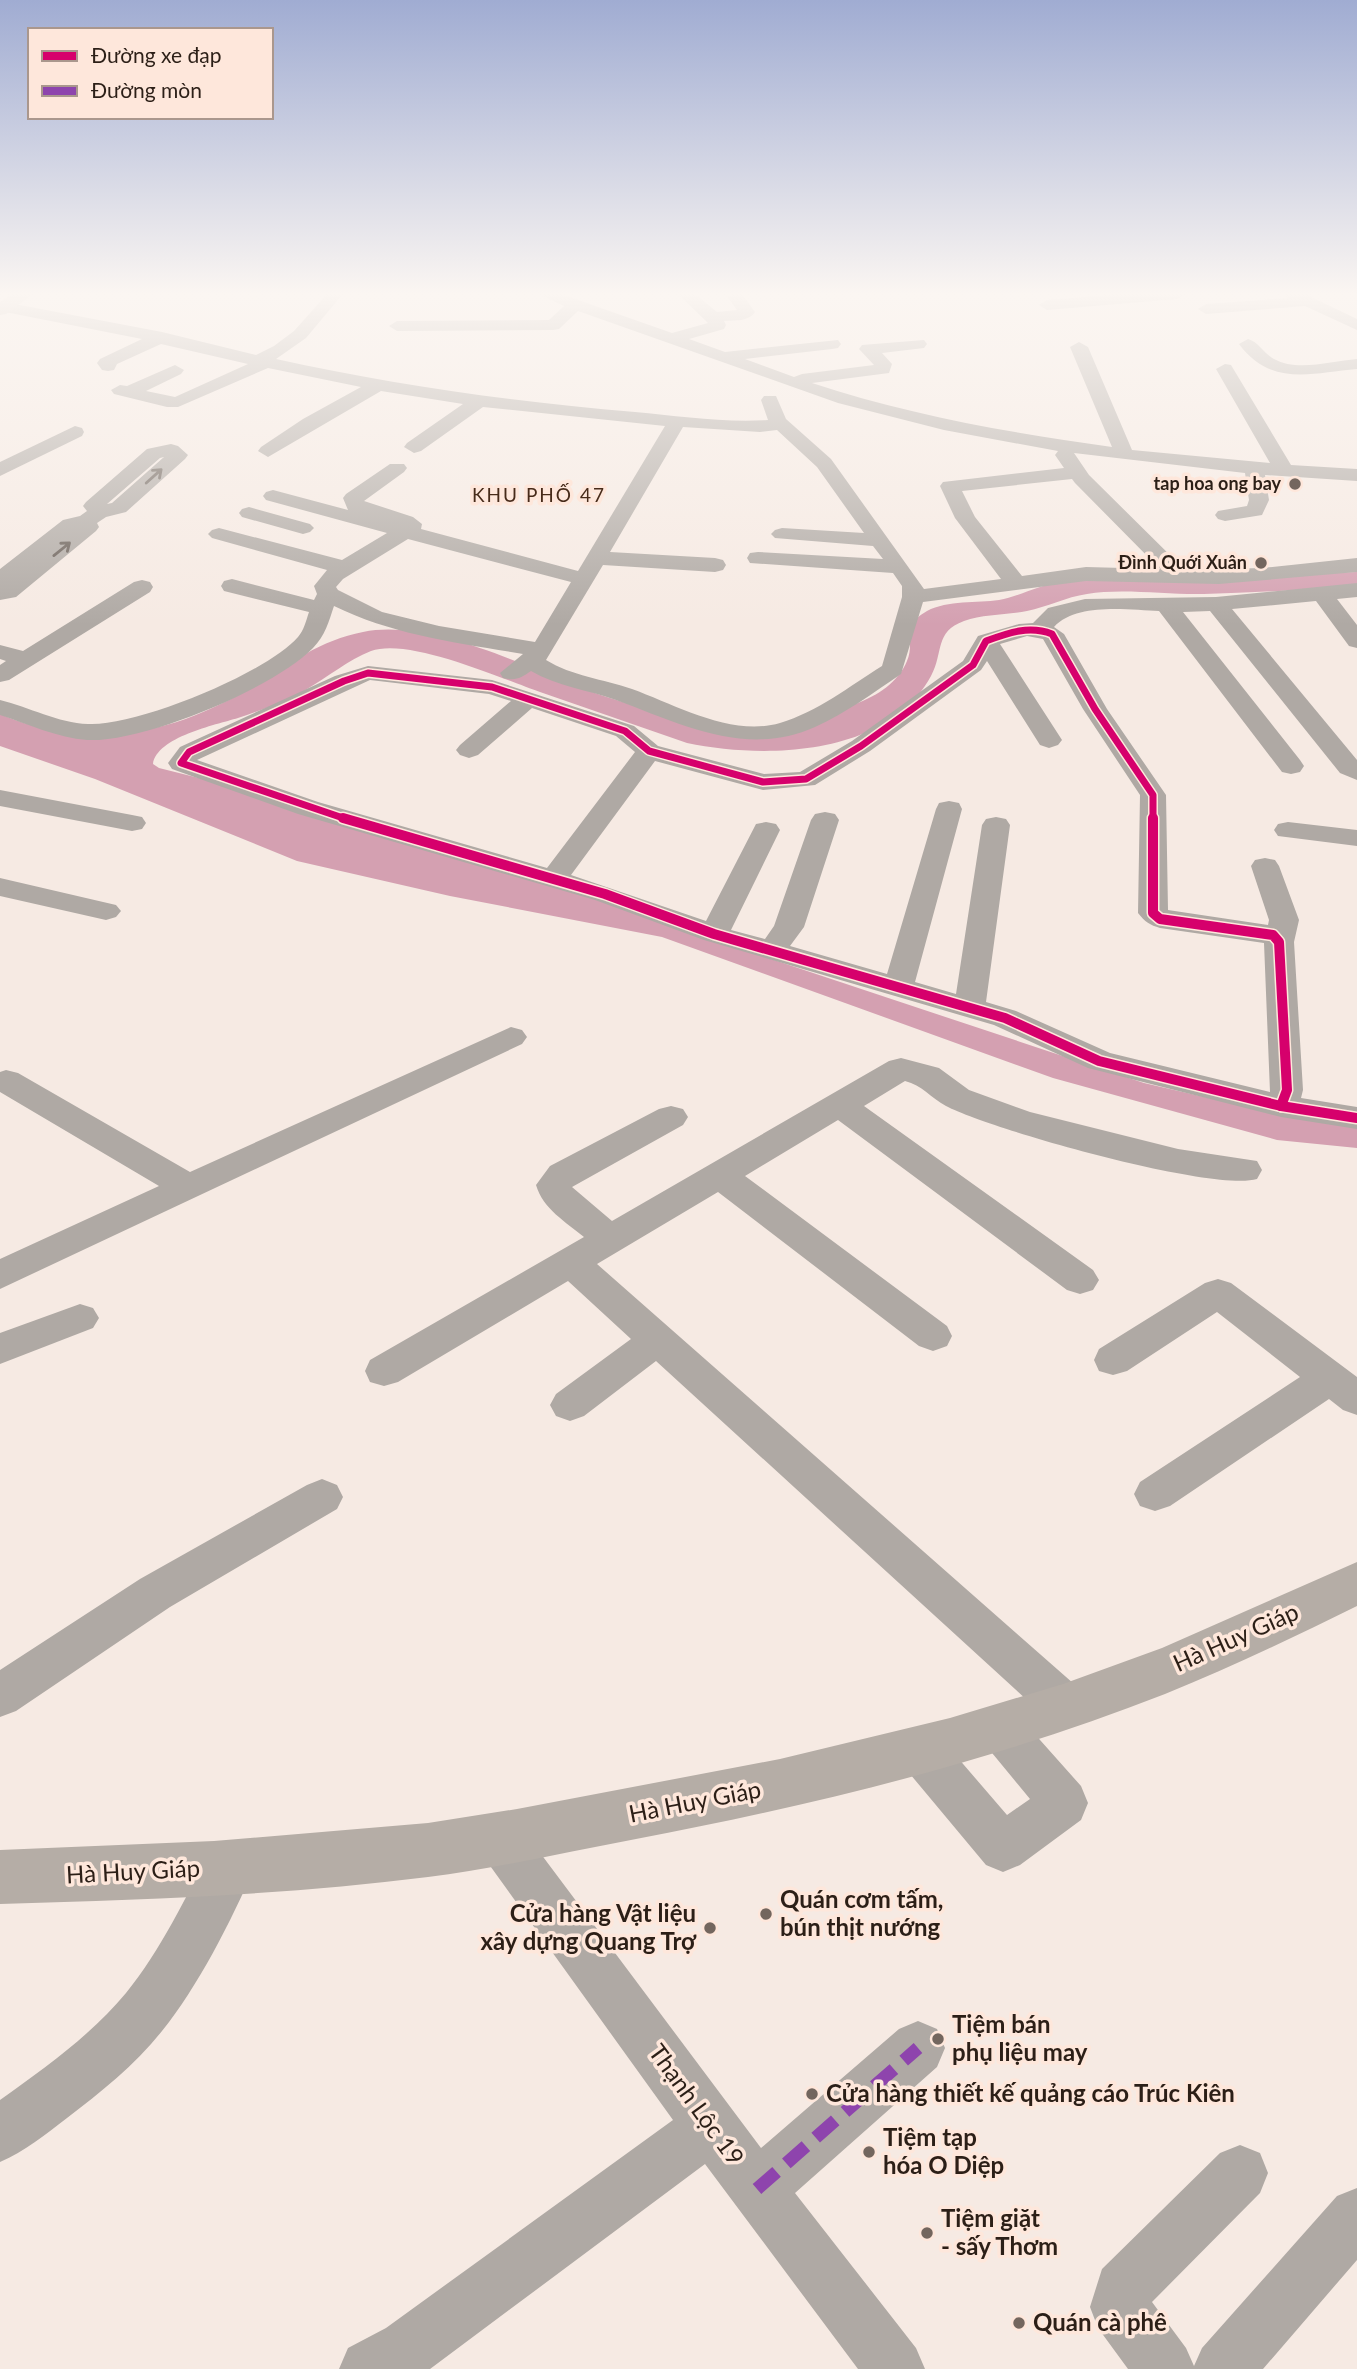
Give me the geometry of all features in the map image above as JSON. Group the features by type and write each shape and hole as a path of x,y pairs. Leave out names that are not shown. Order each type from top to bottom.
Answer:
{"main road":[{"name":"Hà Huy Giáp","path":"0,1877 229,1868 428,1850 786,1785 922,1752 1121,1687 1247,1635 1357,1583"}],"street":[{"path":"268,451 343,405"},
{"path":"414,447 475,405"},
{"path":"522,405 677,422 760,426 773,425 778,421"},
{"path":"232,586 324,601 439,634 536,655 546,672 625,695 674,715 743,732 776,732 816,716 893,669 913,597 913,586 824,463 778,421 771,405"},
{"path":"868,405 896,413 1056,444 1124,454 1285,472 1357,475"},
{"path":"1103,405 1124,454"},
{"path":"1246,405 1285,472"},
{"path":"494,686 536,655 677,422"},
{"path":"0,470 75,432"},
{"path":"0,580 70,524 119,508 178,455 169,441"},
{"path":"1056,444 1078,472 1177,574"},
{"path":"0,707 89,732 156,719 205,702 286,657 303,645 319,626 325,586 335,574 412,527 412,524 354,505 353,498 397,468"},
{"path":"1225,515 1255,511 1259,500 1254,469"},
{"path":"1016,583 965,518 950,486 1078,472"},
{"path":"273,496 583,579"},
{"path":"249,513 326,535"},
{"path":"0,593 8,592 89,527 93,517"},
{"path":"219,534 345,568"},
{"path":"782,534 880,540"},
{"path":"352,542 377,549"},
{"path":"596,558 715,565"},
{"path":"758,558 899,567"},
{"path":"913,597 1086,574 1219,577 1357,565"},
{"path":"0,675 142,587"},
{"path":"1041,628 1053,614 1111,604 1216,604 1357,590"},
{"path":"1321,592 1357,641"},
{"path":"1175,604 1169,609 1292,766"},
{"path":"1216,604 1349,767 1357,772"},
{"path":"1279,942 1273,935 1160,919 1153,913 1153,795 1095,709 1052,634 1041,628 1016,631 986,641 973,665 862,746 806,779 764,782 649,751 625,731 494,686 368,673 189,752 181,763 307,808 605,894 714,934 1005,1018 1100,1061 1281,1106 1357,1118"},
{"path":"986,641 1049,740"},
{"path":"0,652 26,659"},
{"path":"469,750 528,699"},
{"path":"553,879 649,751"},
{"path":"0,798 132,823"},
{"path":"899,986 949,809"},
{"path":"772,951 789,928 825,820"},
{"path":"970,1007 996,825"},
{"path":"714,934 766,830"},
{"path":"1288,830 1357,838"},
{"path":"1265,866 1284,920 1279,942 1287,1090 1281,1106"},
{"path":"0,887 106,911"},
{"path":"0,1275 186,1186 511,1037"},
{"path":"384,1371 901,1069 926,1076 957,1098 1030,1124 1178,1161 1245,1170"},
{"path":"6,1081 186,1186"},
{"path":"839,1105 1080,1280"},
{"path":"610,1239 557,1195 554,1185 562,1175 671,1117"},
{"path":"720,1175 933,1336"},
{"path":"571,1262 1066,1706"},
{"path":"1113,1360 1218,1293 1344,1388 1156,1494"},
{"path":"0,1349 80,1318"},
{"path":"570,1405 657,1340"},
{"path":"0,1696 155,1593 322,1497"},
{"path":"922,1752 1003,1848 1064,1803 999,1727"},
{"name":"Thạnh Lộc 19","path":"500,1839 712,2124 882,2364"},
{"path":"0,2134 82,2073 131,2027 163,1984 229,1868"},
{"path":"757,2189 918,2048"},
{"path":"369,2369 407,2349 712,2124"},
{"path":"1165,2369 1119,2308 1123,2290 1240,2173"},
{"path":"1223,2369 1357,2216"}],"shaded area":[{"path":"1357,572 1357,587 1204,594 1101,592 1072,597 1027,611 964,621 948,631 944,637 931,676 911,703 885,723 855,737 821,746 751,751 687,743 455,661 431,654 388,648 363,655 282,702 176,739 165,746 153,764 159,768 604,895 744,950 1144,1083 1269,1112 1357,1121 1357,1148 1277,1140 1053,1078 662,937 450,896 297,861 95,779 0,746 0,714 33,726 65,733 129,733 160,727 222,704 305,654 333,641 363,632 390,630 419,632 450,639 511,659 605,697 737,733 749,732 837,710 871,697 886,687 898,676 907,661 913,623 935,607 999,600 1039,587 1075,580"}],"marked path":[{"path":"757,2189 918,2048"}],"cycle path":[{"path":"1281,1106 1287,1090 1279,942 1273,935 1160,919 1153,913 1153,795 1095,709 1052,634 1044,631 1019,631 986,641 973,665 861,746 806,779 763,782 649,751 625,731 492,687 368,673 344,681 189,752 181,763 308,808 605,894 714,934 1005,1018 1099,1061 1281,1106 1357,1118"}],"place":[{"name":"tap hoa ong bay","path":"1295,484"},
{"name":"Đình Quới Xuân","path":"1261,563"},
{"name":"Quán cơm tấm, bún thịt nướng","path":"766,1914"},
{"name":"Cửa hàng Vật liệu xây dựng Quang Trợ","path":"710,1928"},
{"name":"Tiệm bán phụ liệu may","path":"938,2039"},
{"name":"Cửa hàng thiết kế quảng cáo Trúc Kiên","path":"812,2094"},
{"name":"Tiệm tạp hóa O Diệp","path":"869,2152"},
{"name":"Tiệm giặt - sấy Thơm","path":"927,2233"},
{"name":"Quán cà phê","path":"1019,2323"}],"district":[{"name":"KHU PHỐ 47","path":"539,495"}]}
